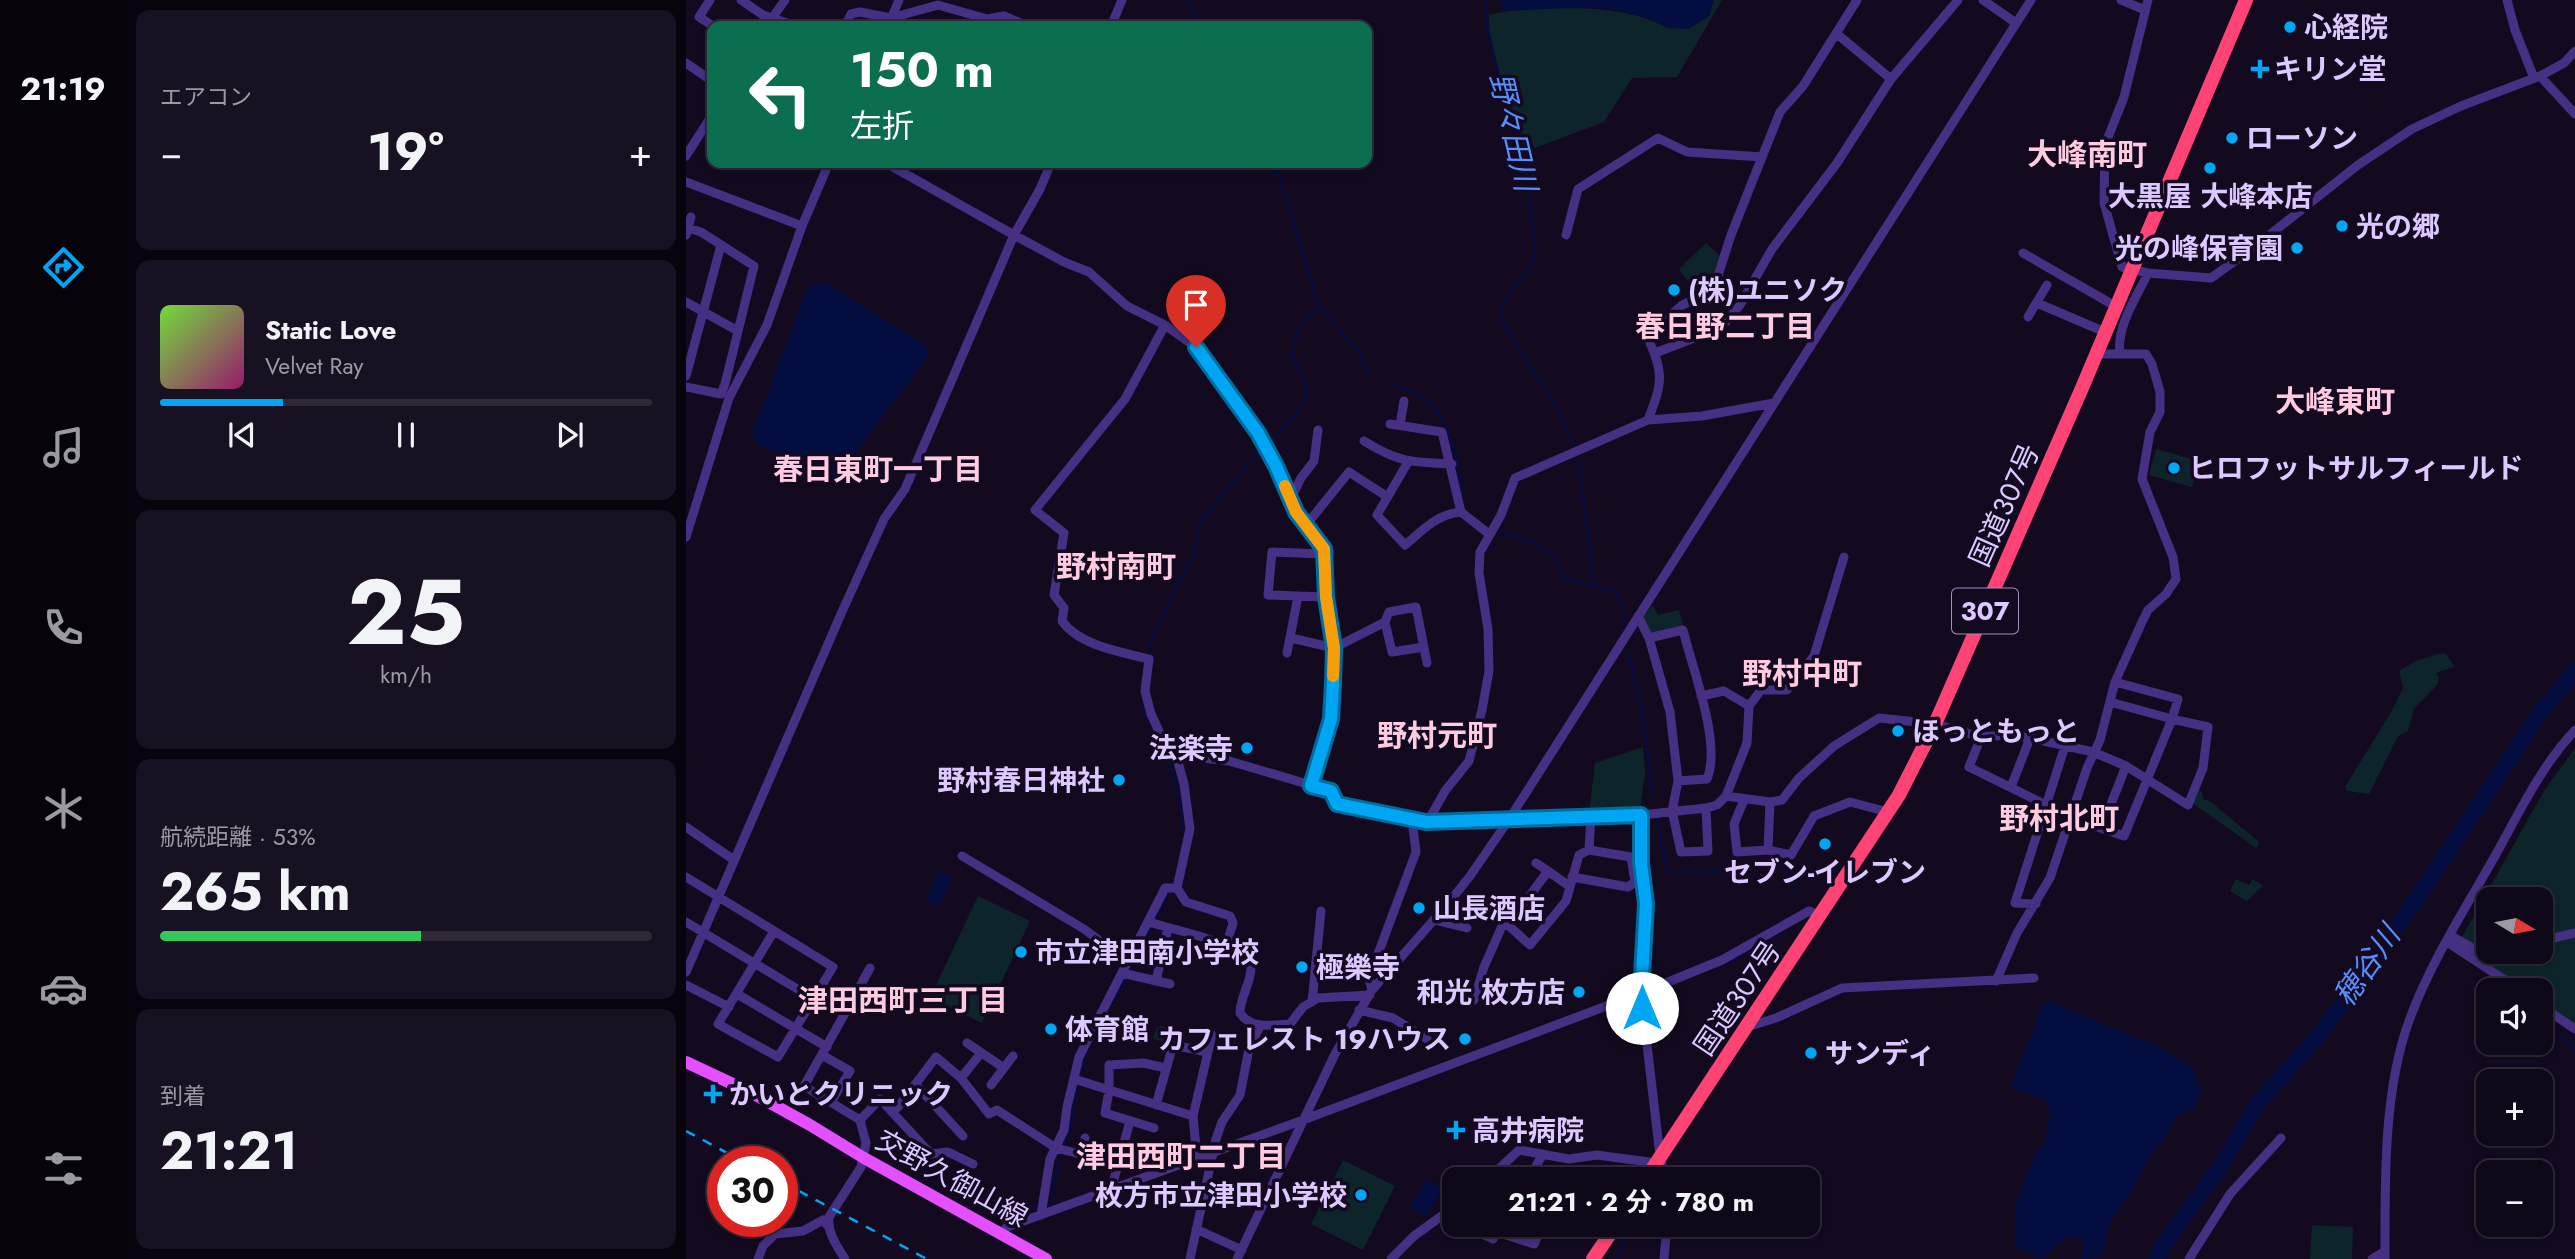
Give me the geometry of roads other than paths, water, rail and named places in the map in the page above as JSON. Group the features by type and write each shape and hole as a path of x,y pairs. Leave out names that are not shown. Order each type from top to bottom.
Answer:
{"highway":[{"name":"国道307号","path":"1653,1167 1888,812 1935,724 2115,306 2133,270 2246,0"},
{"path":"1593,1259 1607,1237"}],"main road":[{"name":"交野久御山線","path":"686,1062 754,1094 1046,1259"}],"street":[{"path":"707,22 699,17 710,0"},
{"path":"741,0 782,21"},
{"path":"763,21 785,0"},
{"path":"889,21 899,0"},
{"path":"1113,21 1122,0"},
{"path":"1648,419 1657,397 1661,374 1647,336 1681,306 1714,288 1731,234 1780,112 1803,86 1857,0"},
{"path":"1655,353 1726,323 1740,305 1772,249 1837,163 1891,79 1958,0"},
{"path":"1983,0 2016,23"},
{"path":"1196,1228 1240,1254 1303,1120 1359,1010 1470,876 1508,821 2031,0"},
{"path":"2121,0 2144,10"},
{"path":"2148,0 2124,97 2105,145 2104,203 2122,267 2148,273 2210,278 2253,248 2358,165 2412,129 2537,77 2564,62 2575,51"},
{"path":"2507,0 2515,30 2537,77 2575,114"},
{"path":"892,21 938,5 987,19 1004,16 1016,21"},
{"path":"848,21 851,14 860,12 886,21"},
{"path":"1837,34 1891,79"},
{"path":"686,63 707,78"},
{"path":"686,156 707,123"},
{"path":"1566,234 1578,188 1658,138 1687,152 1762,157"},
{"path":"686,537 724,411 767,326 827,168"},
{"path":"895,168 1064,262 1090,272 1128,306 1166,325 1196,347 1264,444 1296,512 1324,549 1326,597 1334,648 1331,719 1311,786"},
{"path":"686,970 884,519 905,489 1014,235 1049,168"},
{"path":"686,182 803,226"},
{"path":"686,387 721,394 754,266 701,232 687,231 691,217"},
{"path":"686,376 721,244"},
{"path":"2024,253 2115,306"},
{"path":"2120,354 2124,322 2148,273"},
{"path":"2028,317 2047,285"},
{"path":"686,302 738,331"},
{"path":"2037,303 2105,332"},
{"path":"1166,325 1125,399 1035,510 1064,533 1054,595 1064,608 1062,621 1066,627 1082,638 1100,645 1146,658 1145,691 1151,714 1164,742 1176,755 1190,829 1173,888"},
{"path":"1996,981 2017,933 2050,878 2093,752 2100,740 2115,682 2148,610 2166,594 2176,579 2173,557 2142,479 2150,432 2160,411 2160,391 2156,377 2146,354 2096,354"},
{"path":"1404,401 1395,424 1442,432 1461,512 1489,534"},
{"path":"1426,822 1445,791 1469,761 1489,673 1488,629 1479,573 1480,552 1501,515 1515,478 1648,419 1702,416 1774,403"},
{"path":"1290,500 1301,478 1314,461 1318,430"},
{"path":"1364,441 1388,456 1408,462 1451,464"},
{"path":"1408,462 1377,515 1405,545 1434,520 1450,513 1461,512"},
{"path":"1307,524 1349,471 1386,496"},
{"path":"1324,554 1272,552 1268,595 1326,597"},
{"path":"1176,755 1229,761 1331,791 1337,804 1426,822 1641,815 1717,805 1726,796 1747,743 1749,706 1761,690 1787,690 1814,656 1844,556"},
{"path":"1287,653 1298,596"},
{"path":"1424,647 1392,652 1385,622 1389,612 1416,607 1424,647 1427,663"},
{"path":"1638,617 1649,638 1670,712 1678,780 1672,811 1681,852 1708,851 1706,808"},
{"path":"1291,638 1334,648 1385,622"},
{"path":"1649,638 1683,630 1709,729 1710,770 1707,779 1678,780"},
{"path":"2071,818 2124,836 2172,719 2178,699 2115,682"},
{"path":"1701,695 1724,691 1749,706"},
{"path":"1726,796 1770,802 1782,800 1799,778 1833,746 1879,718 1935,724 1981,737 2007,735 2030,738 2093,752 2126,766 2188,805 2203,768 2208,727 2110,702"},
{"path":"2372,1259 2385,1255 2386,1169 2394,1075 2409,1021 2534,786 2575,730"},
{"path":"1981,737 1969,767 2046,805"},
{"path":"2011,787 2030,738"},
{"path":"2036,904 2015,903 2065,746"},
{"path":"2102,827 2126,766"},
{"path":"1744,800 1734,824 1737,852 1768,850 1791,855 1814,816 1850,802 1888,812"},
{"path":"1768,850 1770,802"},
{"path":"1641,815 1641,863 1646,904 1641,993 1661,1167"},
{"path":"1590,850 1591,816"},
{"path":"1371,993 1369,978 1416,852 1412,820"},
{"path":"686,827 734,860"},
{"path":"1508,925 1530,946 1566,901 1570,881 1578,855 1590,850 1631,857 1635,882 1628,887 1570,881 1536,863"},
{"path":"962,856 1084,929 1128,962"},
{"path":"1474,1000 1484,967 1502,926 1508,925 1548,871"},
{"path":"686,877 833,967 778,1057 718,1024 774,931"},
{"path":"1041,1215 1050,1159 1061,1149 1067,1107 1079,1081 1079,1057 1127,974 1128,962 1152,923 1165,888 1173,888 1186,902 1230,916 1233,923 1226,946"},
{"path":"1312,1002 1321,911"},
{"path":"1001,1234 1007,1227 1303,1120 1641,993 1722,960 1809,911 1821,916"},
{"path":"1434,920 1467,928"},
{"path":"686,922 754,964 848,1008"},
{"path":"1152,923 1226,946 1250,960 1251,972 1242,997 1241,1013 1246,1020 1260,1026 1290,1024 1303,1007 1318,998 1371,993"},
{"path":"1156,981 1168,928"},
{"path":"2553,938 2575,933"},
{"path":"2451,940 2476,951"},
{"path":"2451,940 2503,978"},
{"path":"828,1226 831,1212 861,1167 866,1143 860,1120 804,1086 870,968"},
{"path":"1127,974 1170,984"},
{"path":"1747,1027 1776,1018 1842,988 2034,978"},
{"path":"686,985 729,1007"},
{"path":"737,994 796,1028 850,1071 831,1102"},
{"path":"1359,1010 1393,1018 1427,1039"},
{"path":"2553,1014 2575,1029"},
{"path":"1190,1259 1222,1122 1240,1096 1250,1049 1260,1026"},
{"path":"1197,1159 1193,1115 1212,1034"},
{"path":"967,1043 1004,1068"},
{"path":"1156,1105 1173,1045 1207,1052"},
{"path":"961,1078 981,1052"},
{"path":"991,1084 1013,1056"},
{"path":"892,1111 916,1085 936,1057 961,1078 989,1114 997,1110 1061,1149 1080,1154 1085,1138"},
{"path":"1154,1128 1105,1113 1109,1091 1109,1065 1143,1063 1166,1069"},
{"path":"1079,1081 1193,1115"},
{"path":"916,1085 963,1136"},
{"path":"860,1120 880,1099 931,1154 948,1152 973,1164"},
{"path":"1111,1190 1130,1121"},
{"path":"2189,1259 2230,1194 2281,1138"},
{"path":"1501,1167 1519,1150 1569,1159 1597,1155 1638,1161 1658,1159"},
{"path":"1536,1167 1543,1154"},
{"path":"1391,1259 1414,1236 1442,1216"},
{"path":"758,1259 763,1246 775,1234 803,1231 823,1220 845,1259"},
{"path":"1519,1237 1534,1244 1537,1237"},
{"path":"1664,1259 1666,1237"}],"waterway":[{"path":"1188,0 1197,21"},
{"name":"野々田川","path":"1486,0 1487,26 1501,85 1524,154 1535,252 1531,266 1499,310 1504,325 1556,405 1574,444"},
{"path":"1274,168 1280,178 1319,306 1360,354 1369,377"},
{"path":"1267,444 1293,418 1303,402 1306,394 1305,381 1291,355 1299,328 1319,306"},
{"path":"1388,383 1414,392 1427,400 1437,411 1451,439 1462,499"},
{"path":"1146,656 1193,554 1200,522 1262,448"},
{"name":"野々田川","path":"1578,458 1595,586"},
{"path":"1499,533 1539,546 1554,560 1564,578 1618,593 1624,625"},
{"name":"野々田川","path":"1628,651 1642,712 1653,795"},
{"name":"穂谷川","path":"2156,1259 2162,1246 2217,1172 2258,1103 2343,1004 2541,712 2575,671"},
{"path":"1142,698 1143,711 1154,730"},
{"path":"1160,742 1177,790 1184,840"},
{"name":"野々田川","path":"1657,819 1668,872 1706,873 1756,863 1783,864 1796,891"},
{"path":"1130,972 1175,877"},
{"name":"野々田川","path":"1731,960 1783,935"},
{"path":"1063,1147 1071,1125 1085,1056 1098,1026 1126,978"},
{"path":"2553,1031 2575,1047"},
{"path":"1050,1206 1060,1153"},
{"path":"984,1192 1019,1205 1040,1205"},
{"name":"野々田川","path":"1617,1259 1625,1237"}],"railway":[{"path":"686,1131 714,1146"},
{"path":"798,1190 927,1259"}],"place":[{"name":"心経院","path":"2290,27"},
{"name":"キリン堂","path":"2260,69"},
{"name":"ローソン","path":"2232,138"},
{"name":"大黒屋 大峰本店","path":"2210,168"},
{"name":"光の郷","path":"2342,226"},
{"name":"光の峰保育園","path":"2297,248"},
{"name":"(株)ユニソク","path":"1674,290"},
{"name":"ヒロフットサルフィールド","path":"2174,468"},
{"name":"ほっともっと","path":"1898,731"},
{"name":"法楽寺","path":"1247,748"},
{"name":"野村春日神社","path":"1119,780"},
{"name":"セブン-イレブン","path":"1825,844"},
{"name":"山長酒店","path":"1419,908"},
{"name":"市立津田南小学校","path":"1021,952"},
{"name":"極樂寺","path":"1302,967"},
{"name":"和光 枚方店","path":"1579,992"},
{"name":"体育館","path":"1051,1029"},
{"name":"カフェレスト 19ハウス","path":"1465,1039"},
{"name":"サンディ","path":"1811,1053"},
{"name":"かいとクリニック","path":"713,1094"},
{"name":"高井病院","path":"1456,1130"},
{"name":"枚方市立津田小学校","path":"1361,1195"}],"district":[{"name":"大峰南町","path":"2087,155"},
{"name":"春日野二丁目","path":"1725,327"},
{"name":"大峰東町","path":"2335,402"},
{"name":"春日東町一丁目","path":"878,470"},
{"name":"野村南町","path":"1116,567"},
{"name":"野村中町","path":"1802,674"},
{"name":"野村元町","path":"1437,736"},
{"name":"野村北町","path":"2059,819"},
{"name":"津田西町三丁目","path":"903,1001"},
{"name":"津田西町二丁目","path":"1181,1157"}]}
